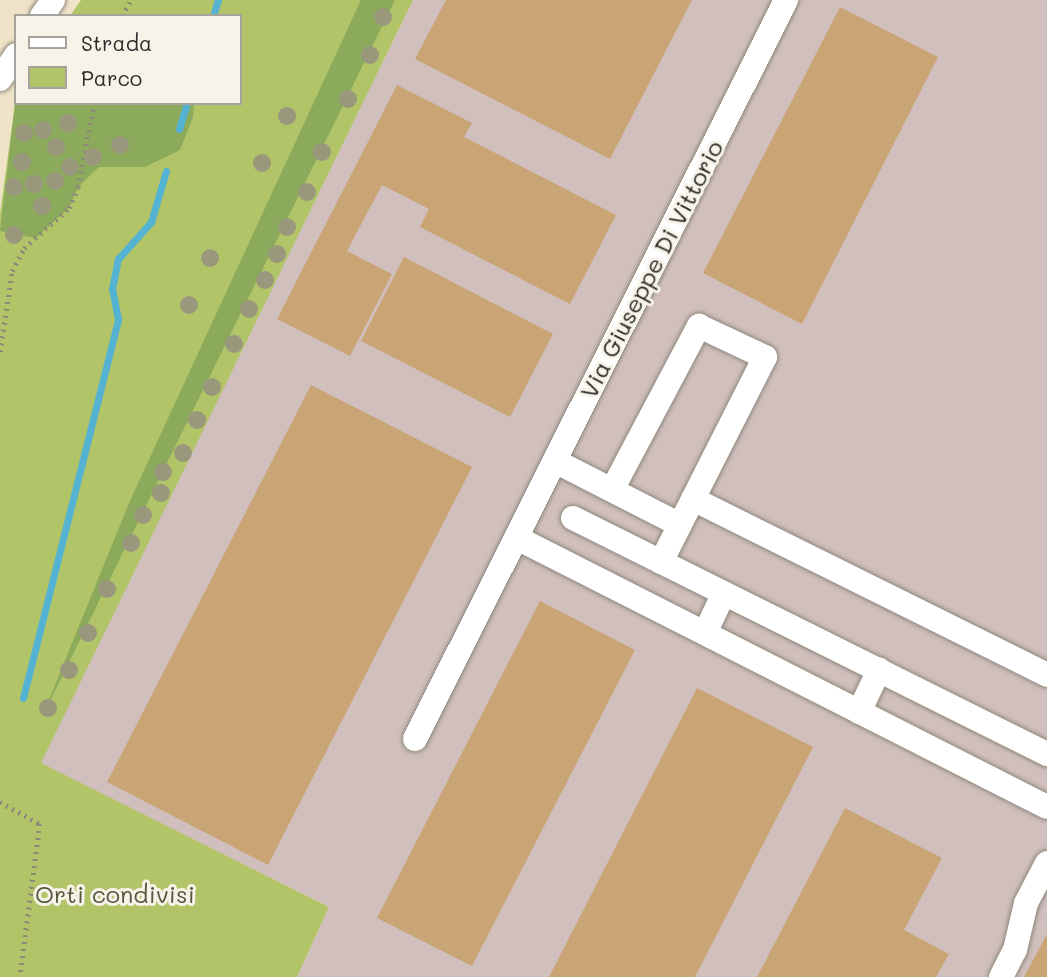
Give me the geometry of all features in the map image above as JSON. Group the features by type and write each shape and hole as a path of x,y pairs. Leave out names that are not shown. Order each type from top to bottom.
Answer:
{"street":[{"name":"Via Giuseppe Di Vittorio","path":"415,739 786,0"},
{"path":"0,79 14,58"},
{"path":"612,491 699,326 765,357 661,562"},
{"path":"555,461 680,525"},
{"path":"693,499 1047,675"},
{"path":"573,518 1047,754"},
{"path":"517,538 1047,807"},
{"path":"705,634 724,593"},
{"path":"859,712 879,670"},
{"path":"1000,977 1015,950 1026,903 1047,863"}],"path":[{"path":"0,352 12,271 24,248 69,208 78,187 94,105"},
{"path":"0,802 40,824 20,977"}],"shaded area":[{"path":"413,0 1047,0 1047,977 297,977 329,907 40,763"}],"green space":[{"name":"Orti condivisi","path":"81,0 413,0 41,763 329,907 297,977 0,977 0,214 15,105 242,105 242,14 71,14"},
{"path":"361,0 395,0 42,717 129,503"},
{"path":"15,105 194,105 193,117 180,150 145,167 99,167 78,187 69,208 36,238 0,231"}],"building":[{"path":"446,0 692,0 610,159 415,59"},
{"path":"840,7 938,57 802,324 703,273"},
{"path":"397,85 472,123 464,137 616,215 570,304 420,227 429,209 382,185 347,251 392,274 350,356 277,319"},
{"path":"404,257 553,334 510,417 361,341"},
{"path":"311,385 472,467 268,865 107,782"},
{"path":"540,601 635,650 472,966 377,918"},
{"path":"697,688 813,747 695,977 549,977"},
{"path":"845,808 942,858 904,930 949,954 936,977 757,977"},
{"path":"1047,934 1047,977 1024,977"}],"waterway":[{"path":"214,14 218,0"},
{"path":"179,129 186,105"},
{"path":"23,698 118,319 112,289 118,259 151,222 166,171"}]}
